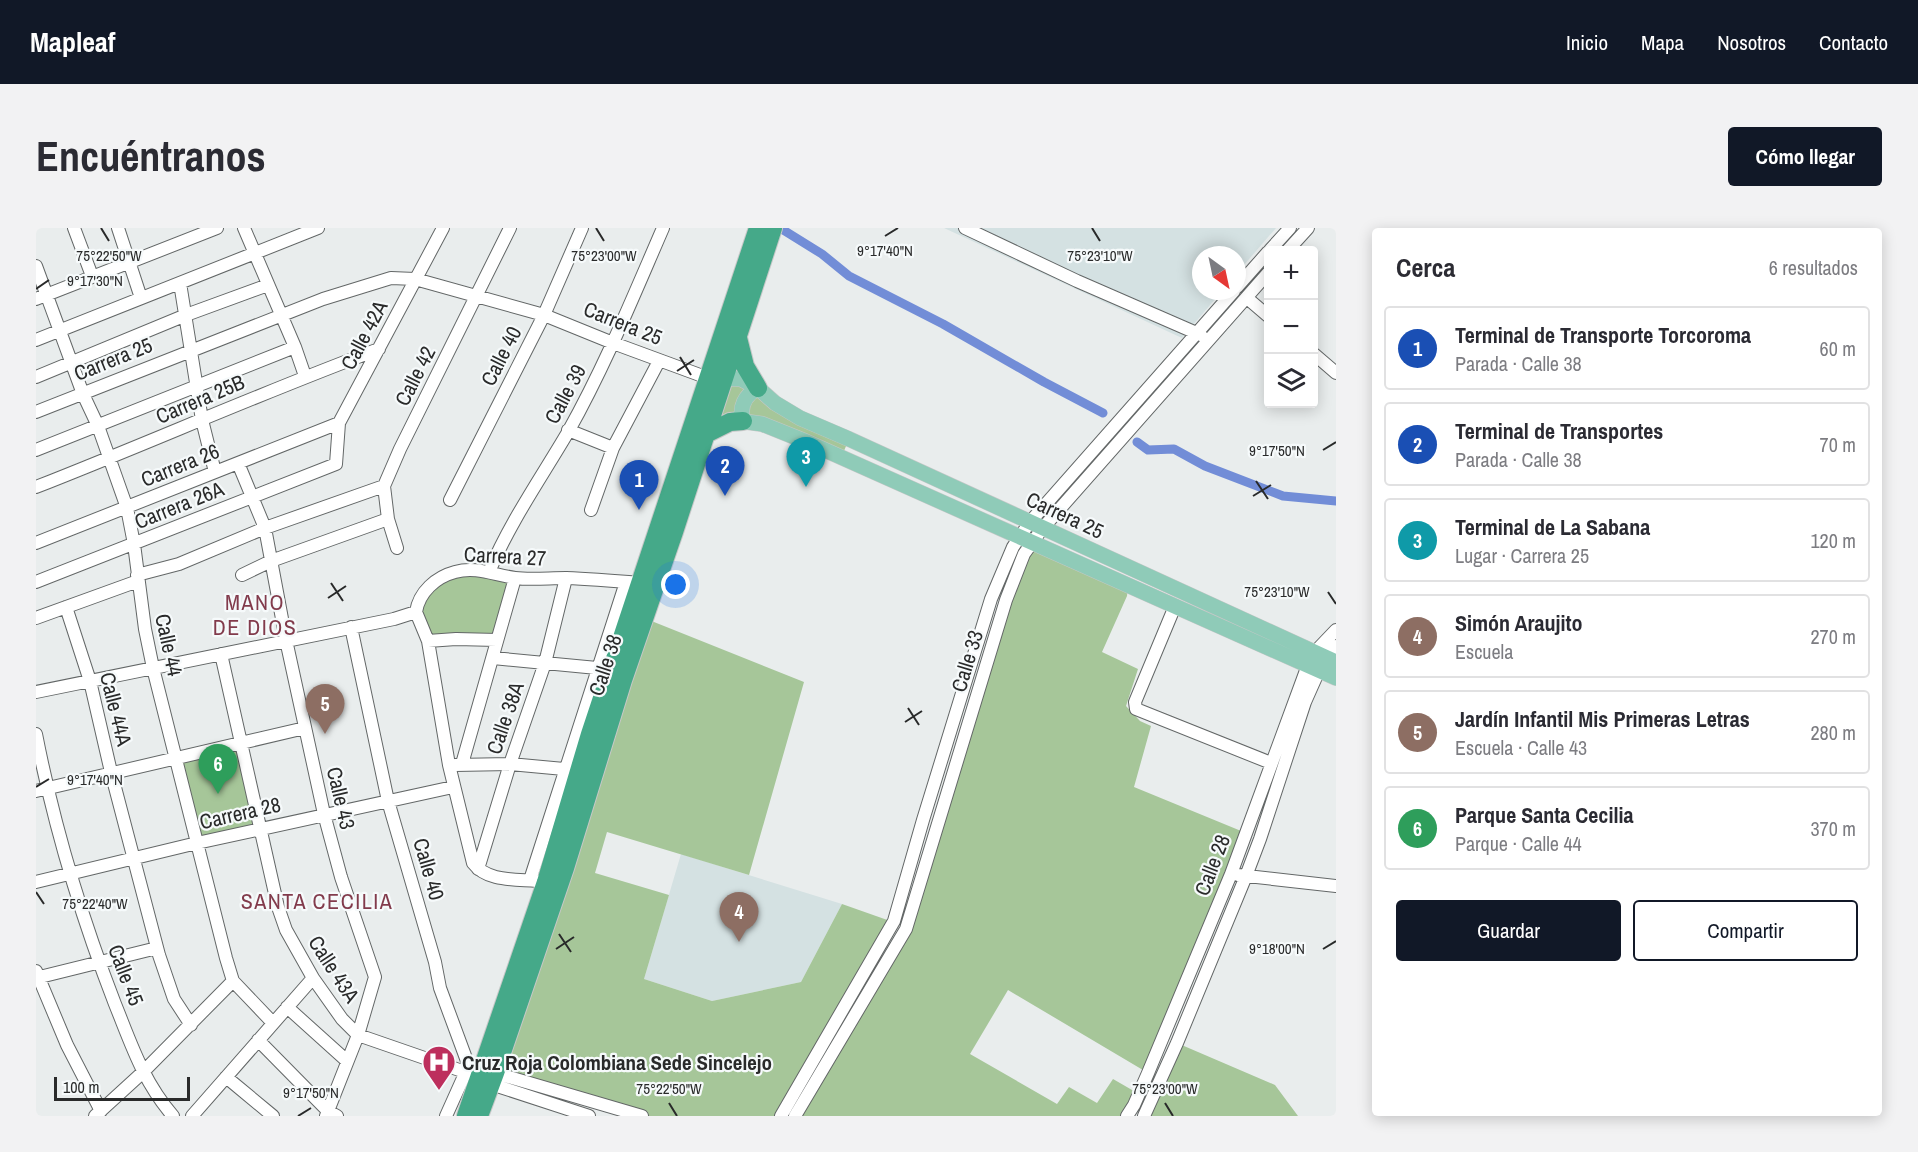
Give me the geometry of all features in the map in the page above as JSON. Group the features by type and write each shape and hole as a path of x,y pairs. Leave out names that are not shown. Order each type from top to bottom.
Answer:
{"highway":[{"name":"Calle 38","path":"716,378 738,338 765,229"},
{"name":"Calle 38","path":"479,1116 483,1076 538,881 590,734 633,582 706,409 765,229"},
{"path":"738,338 745,366 758,388"},
{"name":"Calle 38","path":"466,1116 565,868 623,680 706,434 706,409"},
{"path":"706,434 730,422 743,421"}],"main road":[{"name":"Carrera 25","path":"716,378 741,379 758,388 775,403 800,418 849,439 1175,606 1323,659"},
{"path":"743,421 741,411 744,402 748,395 758,388"},
{"name":"Carrera 25","path":"706,409 730,420 762,424 1032,532 1323,659 1336,678"}],"street":[{"path":"74,228 92,276"},
{"path":"118,228 141,298"},
{"path":"41,297 188,233 217,228"},
{"path":"244,228 295,346 305,376"},
{"path":"36,340 318,228"},
{"name":"Calle 42A","path":"336,464 339,423 442,228"},
{"name":"Calle 42","path":"384,486 400,449 510,228"},
{"name":"Calle 40","path":"450,500 544,315 582,228"},
{"name":"Calle 39","path":"489,572 501,545 568,430 613,343 663,228"},
{"path":"965,228 1077,281 1209,339"},
{"path":"1274,246 1290,228"},
{"path":"1292,246 1308,228"},
{"path":"1246,277 1264,257"},
{"name":"Calle 44","path":"36,266 41,297 59,331 98,426 127,507 153,668 233,981 273,1023"},
{"name":"Carrera 25","path":"36,412 323,299 391,278 415,279 544,315 660,361 716,378"},
{"name":"Calle 33","path":"795,1116 906,929 1006,600 1032,532 1264,279"},
{"path":"180,283 202,420 215,472"},
{"path":"36,376 186,315 268,285"},
{"path":"1247,298 1264,312"},
{"name":"Calle 33","path":"782,1116 893,922 991,598 1006,562 1226,300"},
{"path":"36,450 295,346"},
{"name":"Carrera 25B","path":"36,487 305,376 379,349"},
{"path":"1318,357 1336,373"},
{"path":"591,510 613,448 660,361"},
{"name":"Carrera 26","path":"36,543 339,423"},
{"path":"568,430 613,448"},
{"name":"Calle 43","path":"238,463 265,528 286,640 324,814 341,877 375,977 358,1035"},
{"name":"Carrera 26A","path":"36,582 336,464"},
{"path":"36,618 265,528 384,486 388,519 397,548"},
{"path":"242,575 271,561 388,519"},
{"name":"Carrera 27","path":"416,612 417,602 423,593 443,576 456,571 473,569 515,578 633,582"},
{"path":"462,764 515,578"},
{"name":"Calle 38A","path":"478,869 544,663 566,578"},
{"path":"36,692 394,619 416,612 428,641 453,787 469,853 478,869 490,877 538,881 564,769 597,668 633,582"},
{"path":"1175,606 1135,702 1136,709 1271,763"},
{"name":"Calle 44A","path":"66,607 90,681 157,948 174,999 190,1025"},
{"name":"Calle 40","path":"351,627 388,801 441,988 468,1067 483,1076"},
{"name":"Calle 28","path":"1144,1116 1177,1043 1246,876 1305,702 1336,630"},
{"path":"428,641 497,640"},
{"name":"Calle 43A","path":"221,654 278,907 286,930 313,978 342,1018 358,1035 483,1076"},
{"path":"493,658 597,668"},
{"name":"Calle 28","path":"1126,1116 1134,1105 1148,1073 1231,874 1271,763 1323,659"},
{"path":"41,789 305,728"},
{"name":"Calle 45","path":"36,734 41,789 99,962 142,1073 173,1116"},
{"path":"449,765 510,764 564,769"},
{"name":"Carrera 28","path":"36,882 324,814 453,787"},
{"path":"923,820 936,825"},
{"path":"1231,874 1336,886"},
{"path":"157,948 37,975 98,1113 142,1073 233,981"},
{"path":"192,1116 313,978"},
{"path":"287,1007 347,1061"},
{"path":"258,1040 330,1114 358,1035"},
{"path":"483,1076 575,1114 589,1116"},
{"path":"446,1116 483,1076"},
{"path":"483,1076 642,1116"},
{"path":"226,1077 273,1116"}],"shaded area":[{"path":"944,228 1276,228 1246,263 1246,246 1192,246 1192,300 1214,300 1182,338"},
{"path":"681,854 842,904 801,982 712,1001 644,979"}],"green space":[{"path":"726,374 849,439 841,458 713,412"},
{"path":"1033,541 1128,585 1127,596 1102,652 1138,669 1126,706 1140,721 1151,726 1134,787 1246,833 1148,1073 1008,990 970,1054 1057,1104 1069,1087 1097,1103 1113,1079 1139,1094 1126,1116 795,1116 906,929 1006,600"},
{"path":"456,571 515,578 497,640 428,641 417,602"},
{"path":"644,618 804,682 749,875 607,832 595,873 669,895 644,979 712,1001 801,982 842,904 893,922 781,1116 642,1116 495,1073"},
{"path":"240,744 259,829 197,843 175,758"},
{"path":"1177,1043 1275,1085 1298,1116 1144,1116"}],"waterway":[{"path":"780,228 822,254 849,276 943,324 1103,413"},
{"path":"1137,442 1148,450 1174,449 1205,466 1283,496 1336,501"}],"place":[{"name":"Terminal de La Sabana","path":"806,487"},
{"name":"Terminal de Transportes","path":"725,496"},
{"name":"Terminal de Transporte Torcoroma","path":"639,510"},
{"name":"Jardín Infantil Mis Primeras Letras","path":"325,734"},
{"name":"Parque Santa Cecilia","path":"218,794"},
{"name":"Simón Araujito","path":"739,942"},
{"name":"Cruz Roja Colombiana Sede Sincelejo","path":"439,1091"}],"district":[{"name":"MANO DE DIOS","path":"255,614"},
{"name":"SANTA CECILIA","path":"317,901"}]}
